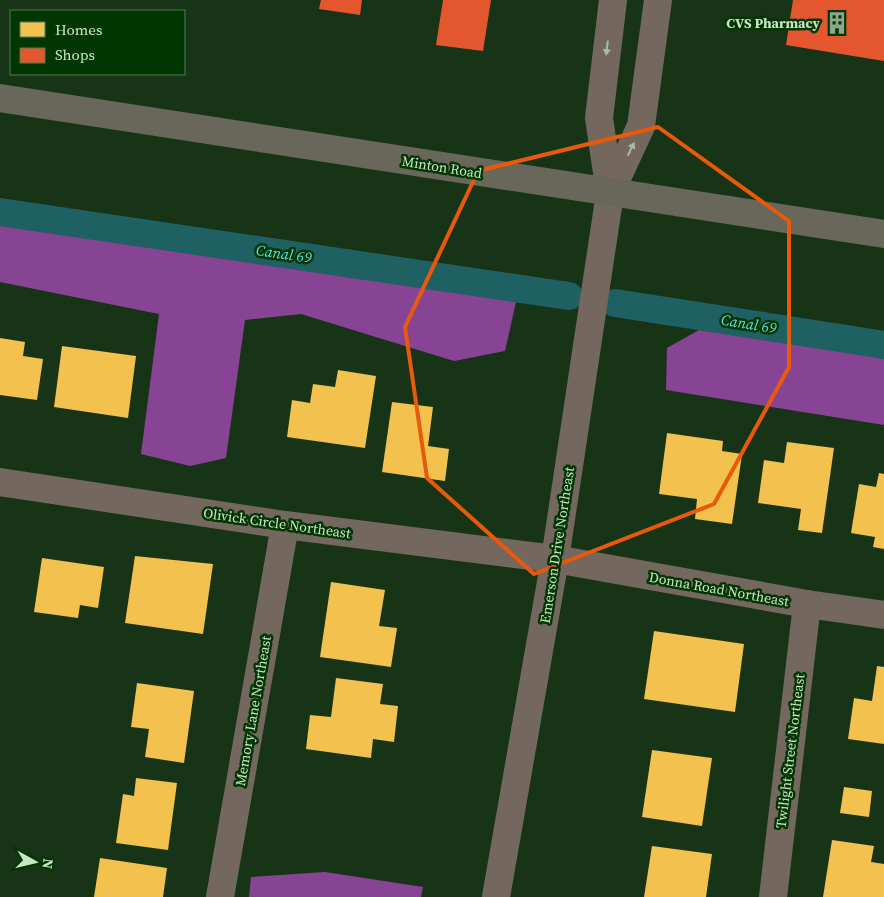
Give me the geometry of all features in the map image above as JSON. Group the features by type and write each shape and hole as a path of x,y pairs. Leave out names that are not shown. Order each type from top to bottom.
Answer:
{"main road":[{"name":"Minton Road","path":"0,98 884,234"}],"street":[{"path":"610,193 599,118 613,0"},
{"path":"610,193 642,126 658,0"},
{"name":"Emerson Drive Northeast","path":"496,897 555,559 610,193"},
{"name":"Olivick Circle Northeast","path":"0,482 285,525 555,559"},
{"name":"Memory Lane Northeast","path":"220,897 285,525"},
{"name":"Donna Road Northeast","path":"555,559 807,604 884,615"},
{"name":"Twilight Street Northeast","path":"774,897 807,604"}],"highlighted area":[{"path":"658,127 789,221 789,367 714,504 534,574 427,478 405,327 478,171"}],"shaded area":[{"path":"0,222 516,302 505,351 454,361 301,314 245,320 226,458 190,466 141,454 159,314 0,282"},
{"path":"699,330 884,358 884,425 666,390 667,348"},
{"path":"325,872 423,887 421,897 249,897 251,877"}],"building: Homes":[{"path":"0,338 25,342 23,356 43,359 37,400 0,395"},
{"path":"62,346 136,356 128,418 54,407"},
{"path":"338,370 376,376 365,448 287,437 292,400 310,403 313,384 335,387"},
{"path":"392,402 433,407 428,446 449,449 445,481 382,472"},
{"path":"667,433 723,441 722,451 742,454 732,524 695,519 697,499 659,494"},
{"path":"787,442 834,448 822,533 798,530 801,509 758,503 764,460 784,463"},
{"path":"879,473 884,474 884,549 873,547 875,537 851,533 859,484 876,487"},
{"path":"135,556 213,564 203,634 125,623"},
{"path":"42,558 104,567 98,608 80,605 78,618 34,612"},
{"path":"331,582 385,590 379,626 397,628 391,667 320,657"},
{"path":"654,631 744,644 735,712 644,699"},
{"path":"877,666 884,667 884,744 848,739 854,698 872,701"},
{"path":"336,678 383,684 380,704 398,706 394,742 373,739 371,758 306,749 310,715 331,717"},
{"path":"137,683 194,691 184,763 145,757 149,729 131,727"},
{"path":"652,750 712,758 702,826 642,817"},
{"path":"136,778 177,783 168,850 116,843 123,794 134,796"},
{"path":"844,787 872,791 869,817 840,813"},
{"path":"832,840 874,846 871,862 884,864 884,897 823,897"},
{"path":"652,846 712,854 706,897 644,897"},
{"path":"100,858 167,868 163,897 94,897"}],"building: Shops":[{"path":"321,0 362,0 360,15 319,9"},
{"path":"443,0 491,0 483,51 436,45"},
{"name":"CVS Pharmacy","path":"793,0 884,0 884,61 786,45"}],"waterway":[{"name":"Canal 69","path":"0,212 569,296"},
{"name":"Canal 69","path":"615,303 884,345"}],"place":[{"name":"CVS Pharmacy","path":"837,23"}]}
